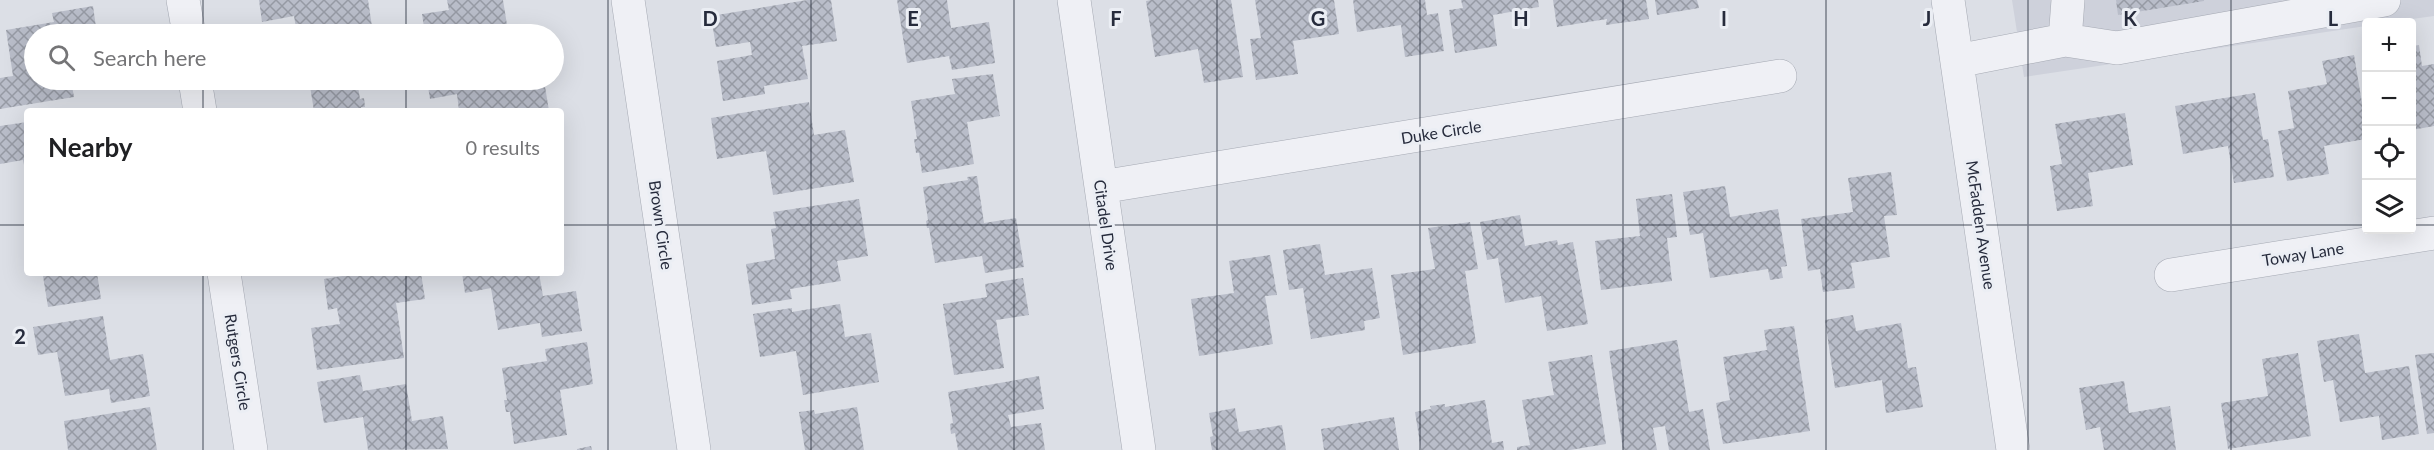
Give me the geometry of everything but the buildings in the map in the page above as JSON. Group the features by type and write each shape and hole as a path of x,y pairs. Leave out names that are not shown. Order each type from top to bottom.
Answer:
{"street":[{"path":"183,0 187,24"},
{"name":"Brown Circle","path":"628,0 694,450"},
{"name":"Citadel Drive","path":"1074,0 1139,450"},
{"name":"McFadden Avenue","path":"1948,0 2013,450"},
{"path":"2065,40 2068,0"},
{"path":"1957,61 2065,40 2117,48 2384,0"},
{"name":"Duke Circle","path":"1101,187 1780,76"},
{"path":"197,90 200,108"},
{"name":"Toway Lane","path":"2171,275 2434,233"},
{"name":"Rutgers Circle","path":"224,276 251,450"}],"shaded area":[{"path":"2012,0 2434,0 2434,16 2416,18 2362,18 2362,27 2024,77"}]}
